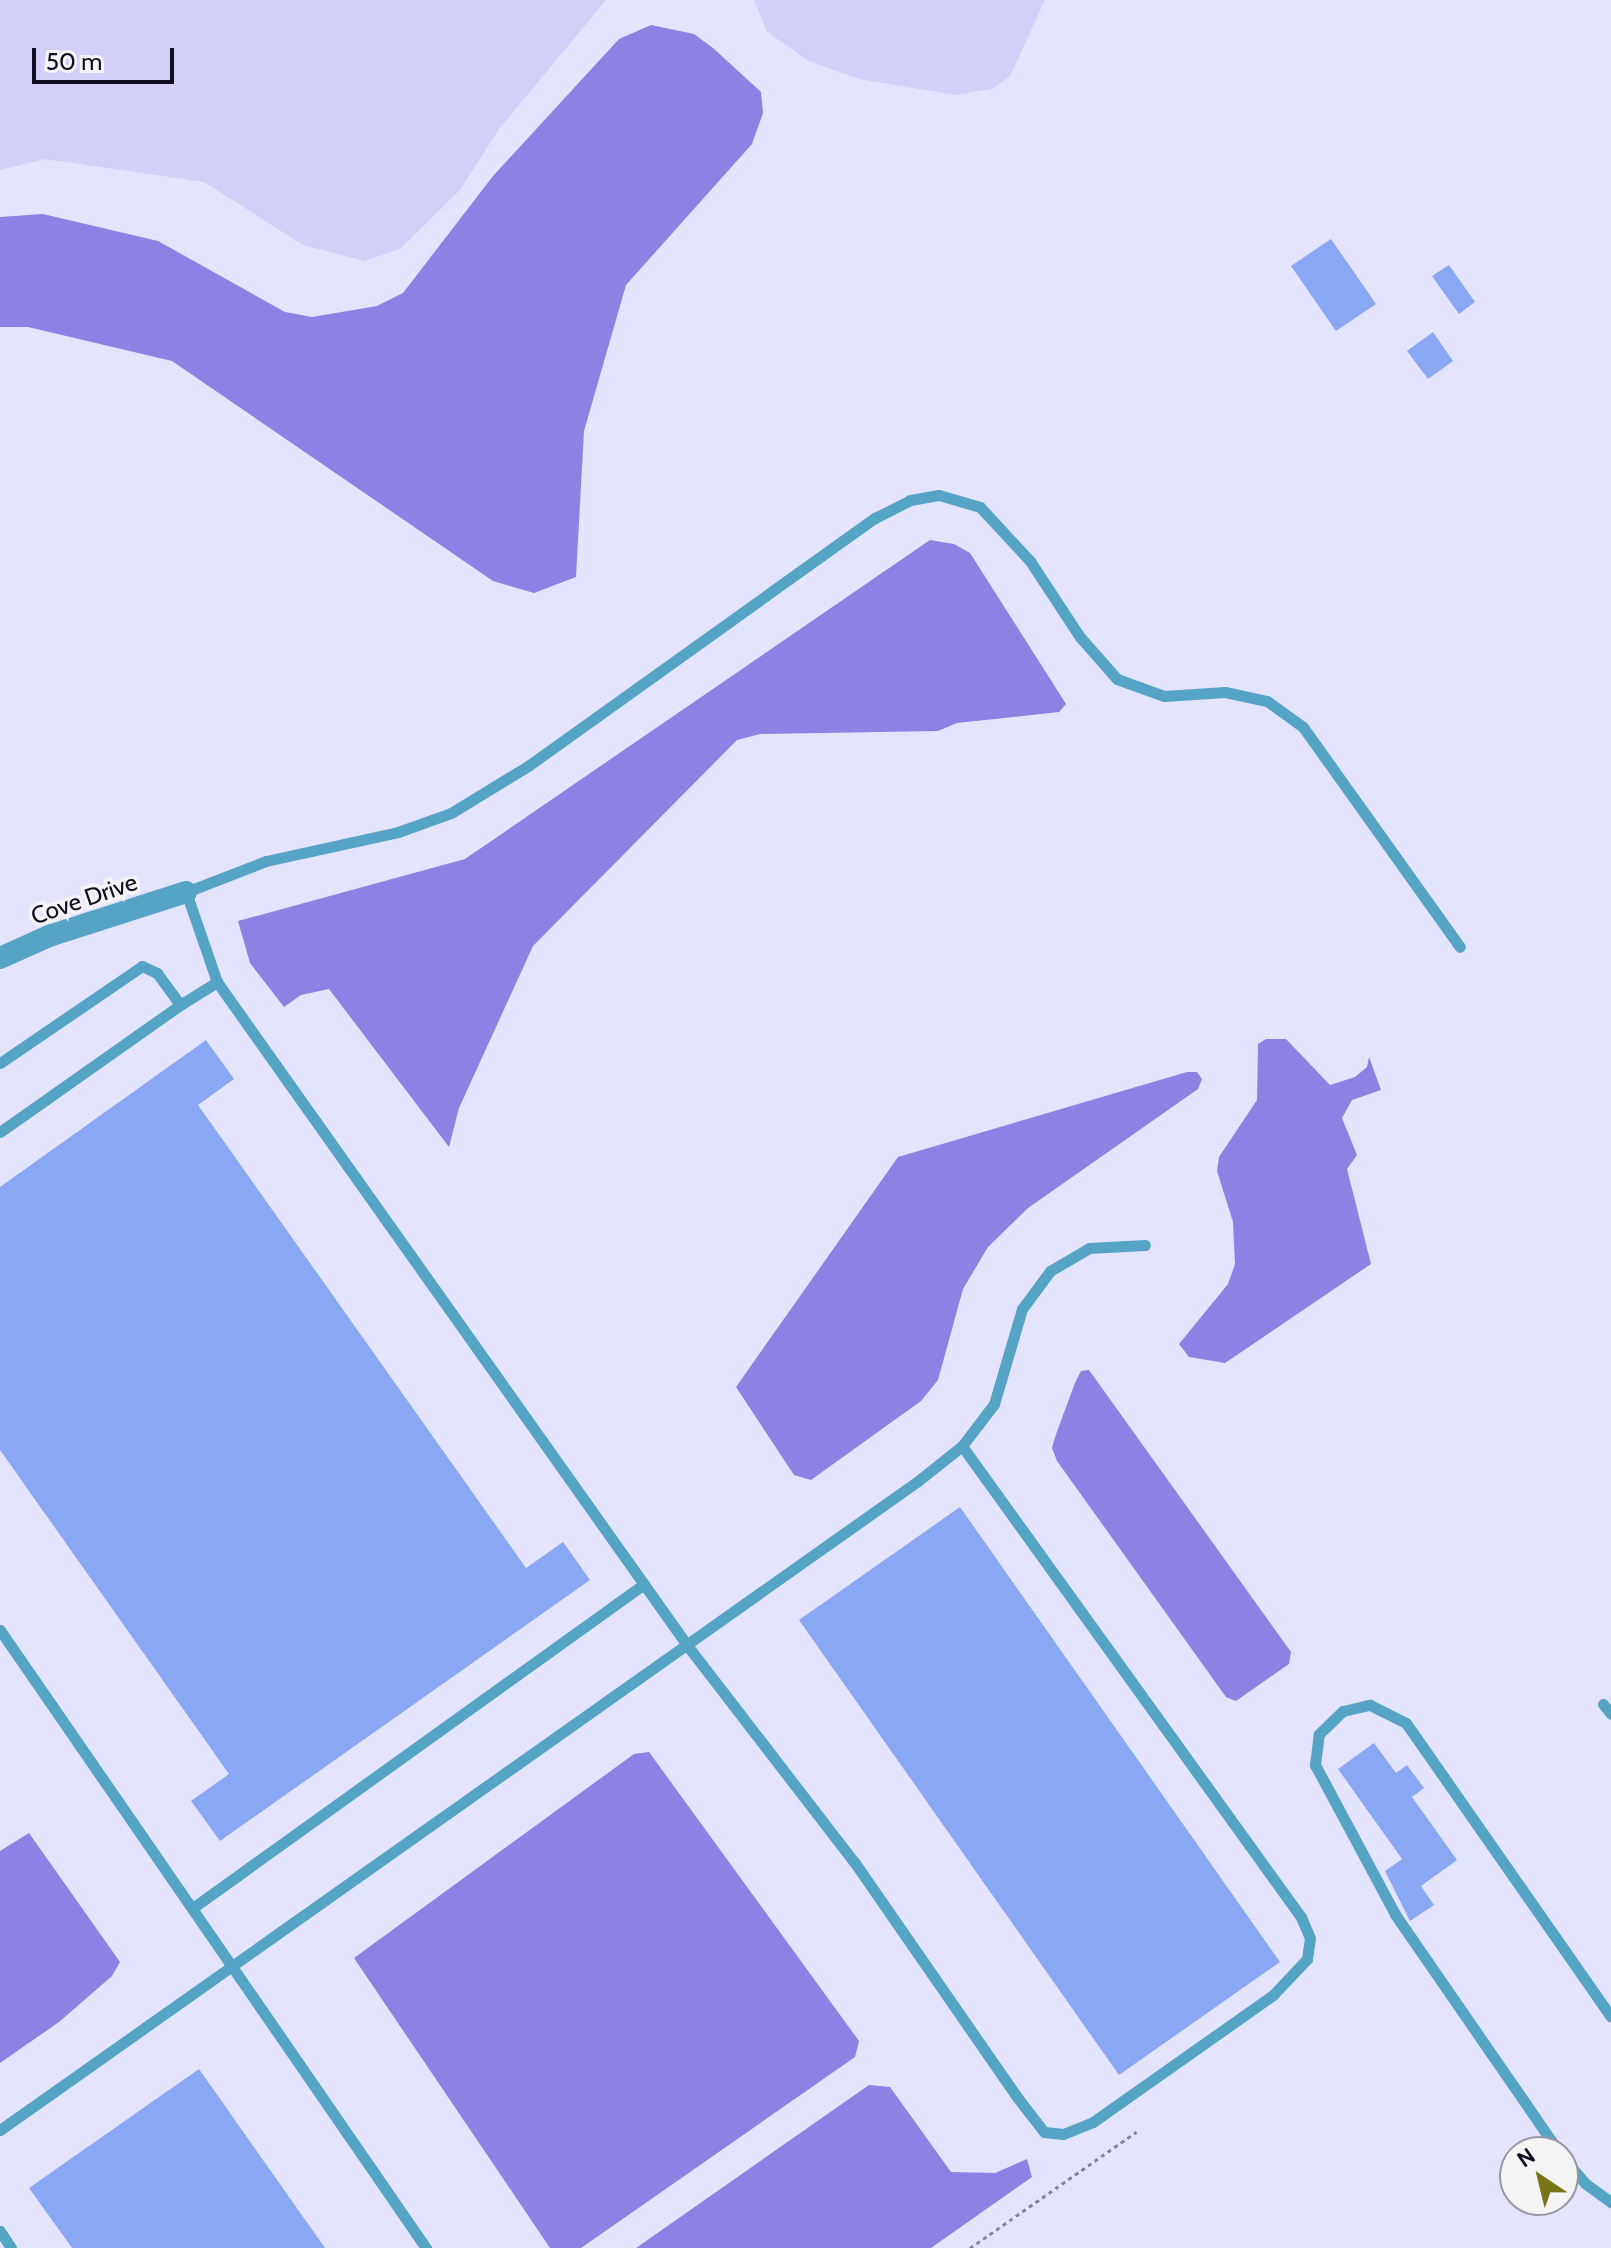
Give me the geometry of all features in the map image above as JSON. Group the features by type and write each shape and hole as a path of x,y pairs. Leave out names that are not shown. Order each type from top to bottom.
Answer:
{"street":[{"name":"Cove Drive","path":"0,958 49,936 186,892"}],"lane":[{"path":"962,1446 1301,1917 1310,1938 1307,1959 1273,1995 1093,2122 1063,2134 1044,2132 854,1862 687,1645 217,982 186,892 266,861 398,832 451,813 528,766 875,518 910,500 939,495 980,507 1030,561 1080,637 1117,679 1164,696 1225,692 1267,701 1303,727 1460,947"},
{"path":"0,1063 142,966 157,973 180,1005"},
{"path":"0,1132 217,982"},
{"path":"0,2130 687,1645 962,1446 994,1404 1022,1309 1050,1271 1089,1248 1145,1245"},
{"path":"194,1907 644,1584"},
{"path":"0,1630 234,1965 426,2248"},
{"path":"1603,1704 1611,1714"},
{"path":"1548,2136 1395,1914 1315,1765 1319,1734 1343,1711 1370,1705 1406,1723 1611,2017"},
{"path":"1579,2176 1611,2202"},
{"path":"0,2231 11,2248"}],"path":[{"path":"970,2248 1136,2132"}],"shaded area":[{"path":"0,0 606,0 499,129 460,190 400,249 364,261 303,245 204,182 45,159 0,170"},
{"path":"754,0 1045,0 1010,76 992,89 956,95 859,79 809,61 767,32"},
{"path":"651,25 694,34 713,48 761,92 763,113 752,144 626,285 584,431 576,577 534,593 493,581 172,361 28,327 0,327 0,217 43,214 158,241 285,312 312,317 377,306 403,293 493,176 619,39"},
{"path":"930,540 954,544 970,553 1066,704 1059,712 957,723 938,731 760,734 737,740 533,946 459,1108 449,1147 329,989 301,995 284,1007 250,963 238,921 465,859"},
{"path":"1266,1039 1286,1039 1330,1085 1355,1077 1367,1067 1369,1057 1381,1090 1352,1100 1342,1118 1357,1155 1347,1169 1371,1264 1225,1363 1189,1357 1179,1344 1228,1284 1235,1264 1233,1222 1217,1171 1219,1157 1257,1100 1258,1044"},
{"path":"1187,1072 1197,1072 1202,1079 1198,1089 1028,1208 988,1247 963,1289 938,1380 921,1401 811,1480 794,1475 736,1387 898,1157"},
{"path":"1089,1370 1291,1652 1289,1664 1236,1701 1226,1697 1057,1461 1052,1448 1055,1437 1081,1371"},
{"path":"649,1752 859,2041 855,2057 581,2248 550,2248 354,1958 634,1754"},
{"path":"29,1833 120,1962 112,1976 59,2022 0,2063 0,1851"},
{"path":"869,2085 890,2087 951,2172 995,2173 1027,2159 1032,2177 931,2248 636,2248"}],"building":[{"path":"1331,239 1376,304 1336,331 1291,266"},
{"path":"1449,265 1475,302 1459,314 1432,276"},
{"path":"1433,332 1453,361 1428,379 1407,351"},
{"path":"206,1040 234,1079 198,1105 526,1568 563,1542 590,1580 220,1841 191,1801 229,1774 0,1450 0,1187"},
{"path":"960,1507 1280,1962 1119,2075 799,1620"},
{"path":"1374,1743 1396,1773 1407,1765 1424,1788 1412,1797 1457,1860 1421,1886 1434,1905 1410,1921 1385,1871 1402,1859 1338,1769"},
{"path":"199,2069 325,2248 72,2248 29,2188"}]}
